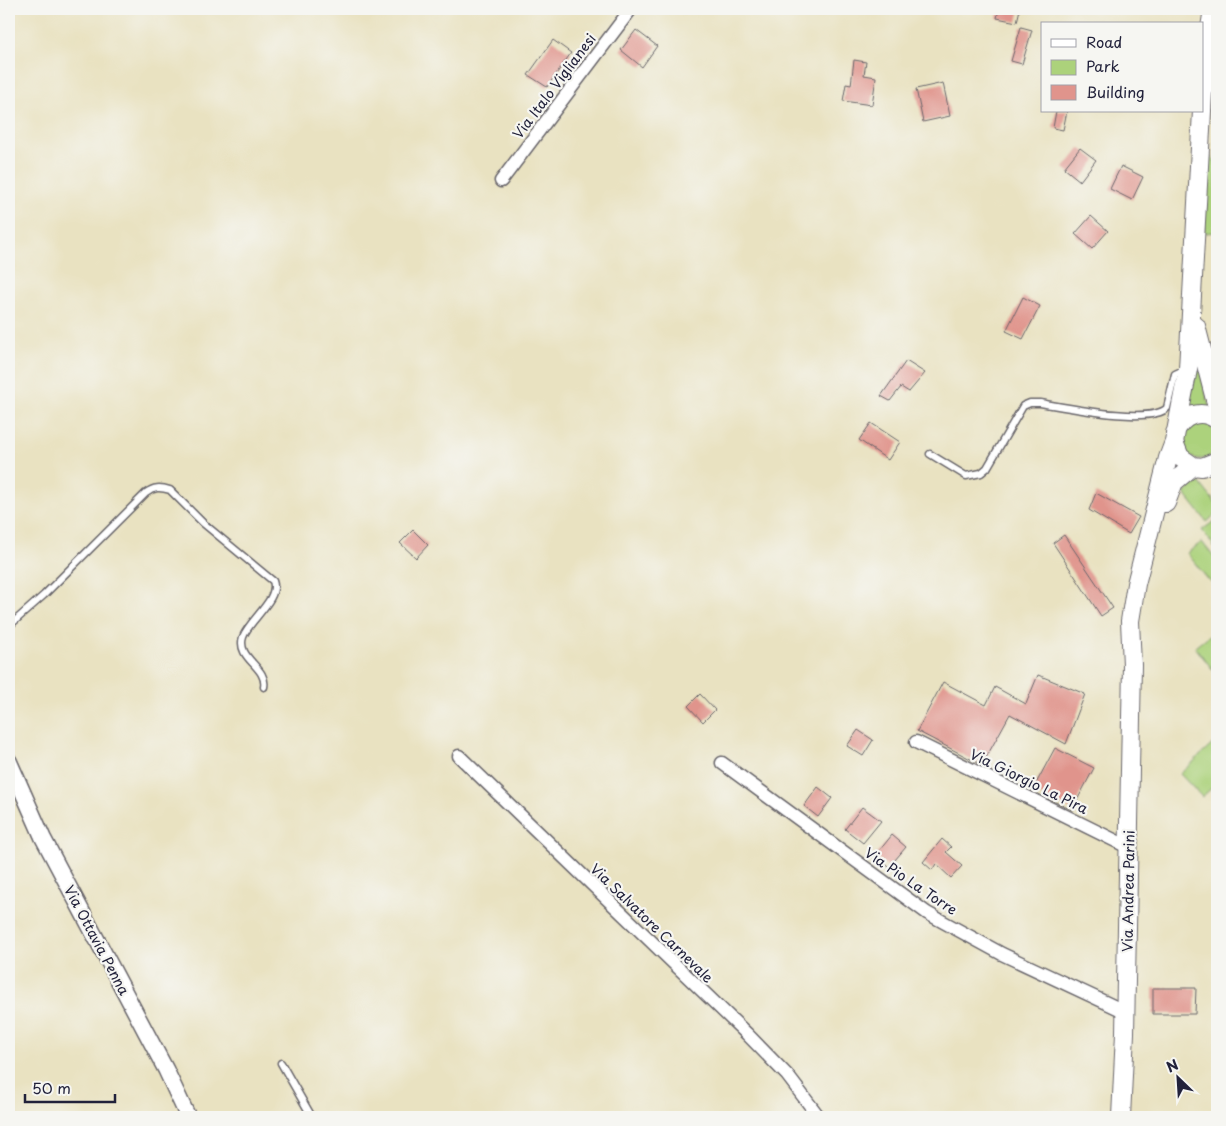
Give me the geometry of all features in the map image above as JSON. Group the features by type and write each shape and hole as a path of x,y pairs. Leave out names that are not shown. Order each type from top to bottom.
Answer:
{"main road":[{"path":"1204,76 1213,9"},
{"path":"1202,112 1188,369 1175,438 1180,457 1207,466"},
{"path":"1192,303 1198,336 1217,407"},
{"path":"1132,665 1130,621 1136,584 1178,426 1190,416 1205,414 1217,420"},
{"path":"1132,665 1145,593 1168,492 1174,482 1207,466"},
{"name":"Via Andrea Parini","path":"1121,1117 1126,1012 1132,665"}],"street":[{"name":"Via Italo Viglianesi","path":"501,181 631,9"},
{"name":"Via Giorgio La Pira","path":"916,742 1128,847"},
{"name":"Via Salvatore Carnevale","path":"459,756 747,1034 787,1075 819,1117"},
{"name":"Via Ottavia Penna","path":"9,761 43,838 166,1070 188,1117"},
{"name":"Via Pio La Torre","path":"722,763 927,913 1002,954 1126,1012"}],"lane":[{"path":"930,454 966,476 981,473 987,468 1024,406 1030,403 1104,413 1158,415 1167,408 1175,374 1188,369"},
{"path":"9,626 44,595 146,493 153,488 165,488 170,490 245,560 273,581 275,586 273,595 246,632 242,641 244,651 263,676 264,687"},
{"path":"281,1063 312,1117"}],"green space":[{"path":"1210,156 1217,163 1217,232 1204,233"},
{"path":"1196,366 1199,366 1210,409 1187,410"},
{"path":"1200,423 1207,424 1213,428 1217,434 1217,448 1213,454 1207,458 1200,459 1193,458 1187,454 1183,448 1182,441 1183,434 1187,428 1193,424"},
{"path":"1199,482 1217,505 1217,513 1207,522 1184,493"},
{"path":"1217,519 1217,550 1202,530"},
{"path":"1202,542 1217,561 1217,576 1210,582 1187,553"},
{"path":"1217,629 1217,675 1195,647"},
{"path":"1217,740 1217,783 1202,797 1180,774"}],"building":[{"path":"999,9 1020,9 1017,22 997,18"},
{"path":"1021,27 1032,30 1022,64 1011,61"},
{"path":"636,30 657,46 642,67 621,50"},
{"path":"553,40 571,53 547,87 528,75"},
{"path":"854,60 866,62 864,75 876,77 872,105 843,101 846,84 851,85"},
{"path":"943,83 950,116 923,122 916,89"},
{"path":"1056,112 1067,112 1063,130 1053,128"},
{"path":"1080,148 1096,160 1080,181 1064,168"},
{"path":"1121,166 1143,177 1132,200 1110,189"},
{"path":"1091,216 1108,231 1092,249 1075,234"},
{"path":"1023,297 1040,306 1023,339 1006,331"},
{"path":"906,361 925,373 909,392 901,387 890,401 881,396"},
{"path":"871,423 900,442 888,460 859,440"},
{"path":"1096,493 1139,517 1129,534 1089,510"},
{"path":"413,530 428,545 416,558 400,543"},
{"path":"1064,535 1113,608 1101,616 1053,543"},
{"path":"1038,675 1085,694 1066,744 1010,714 982,765 917,731 943,682 986,705 995,687 1026,704"},
{"path":"700,694 715,710 703,722 688,706"},
{"path":"858,730 873,740 863,756 847,746"},
{"path":"1055,748 1094,768 1072,810 1032,791"},
{"path":"818,787 832,798 818,817 804,806"},
{"path":"862,807 881,821 863,843 845,829"},
{"path":"892,835 906,847 889,867 875,856"},
{"path":"942,839 951,847 946,852 962,866 951,878 936,864 932,870 923,862"},
{"path":"1153,988 1196,988 1195,1014 1153,1014"}]}
